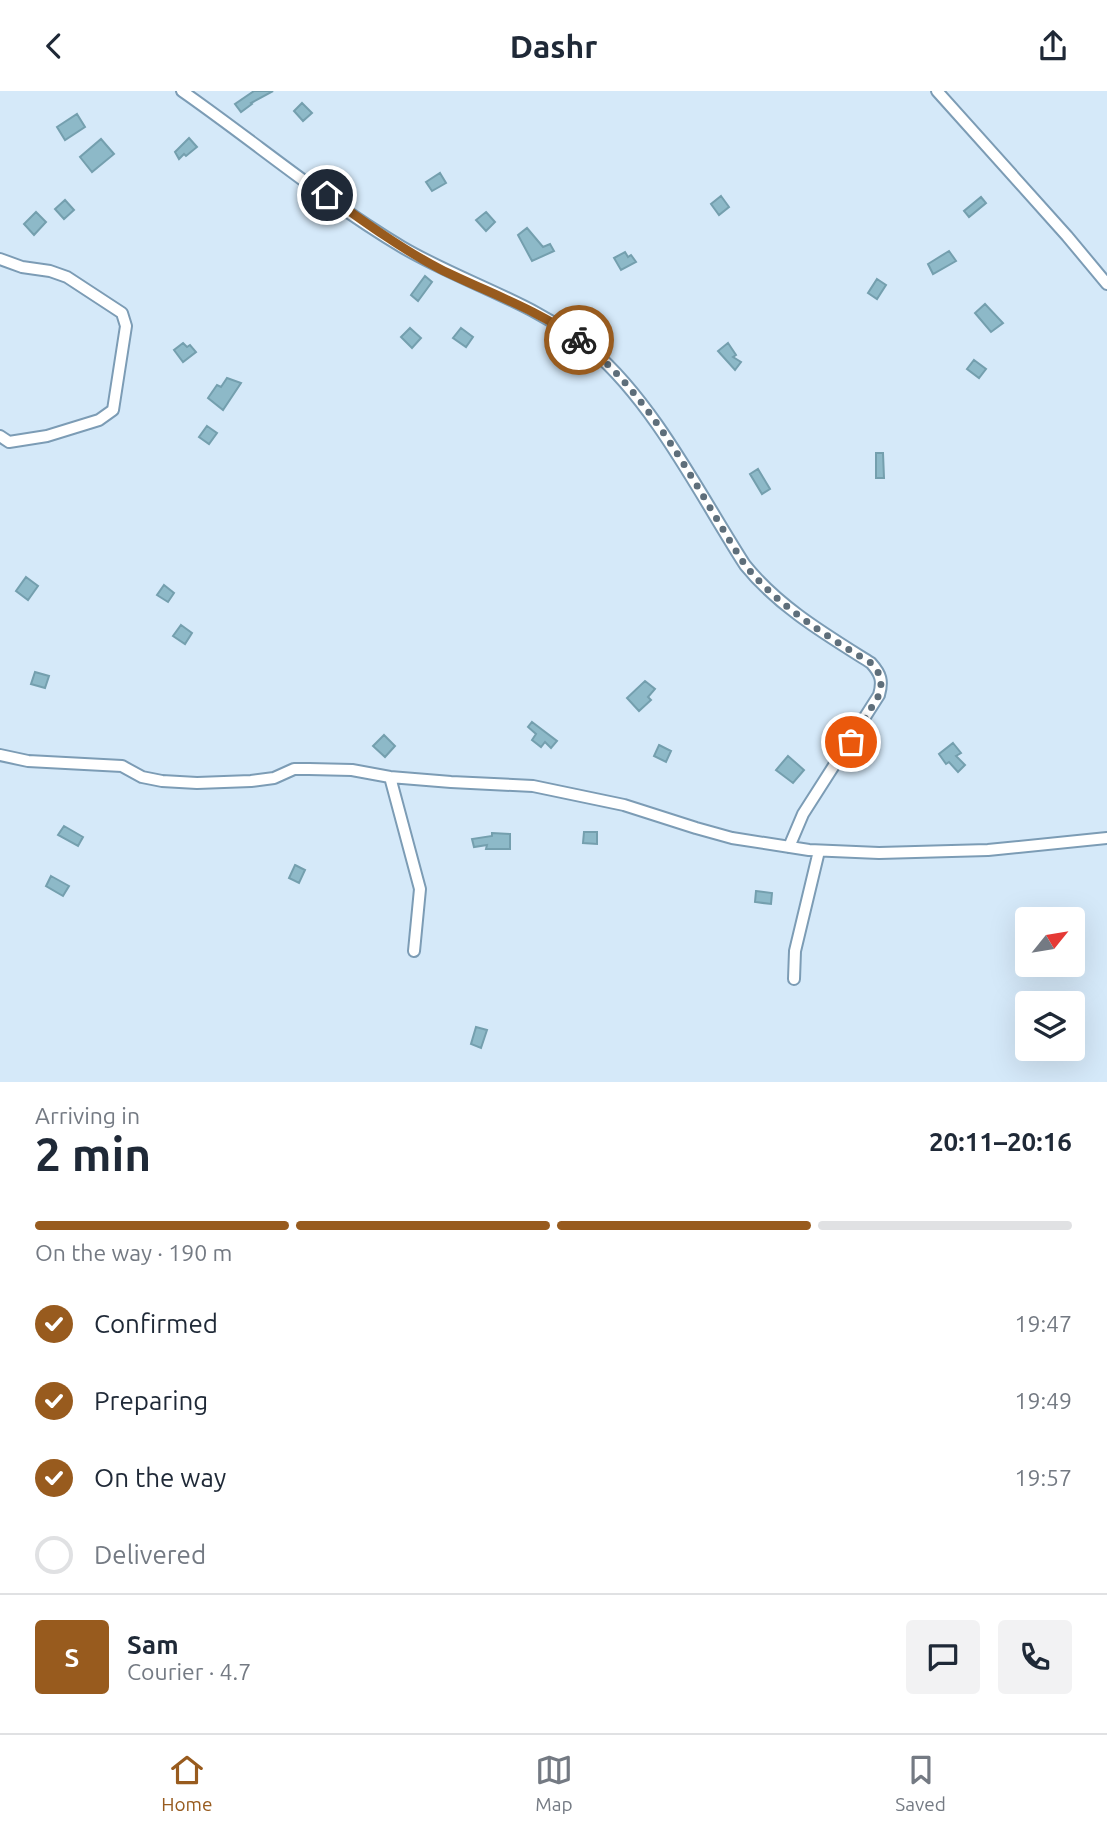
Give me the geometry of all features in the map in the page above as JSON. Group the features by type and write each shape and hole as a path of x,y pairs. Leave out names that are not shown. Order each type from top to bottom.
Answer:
{"street":[{"path":"182,91 399,245 440,269 502,296 545,319 592,350 622,378 646,408 745,565 758,581 776,599 877,669 881,678 879,695 803,814 789,847"},
{"path":"937,91 1107,284"},
{"path":"0,259 67,277 122,313 126,326 113,410 99,420 47,436 9,442 0,436"},
{"path":"0,755 28,761 122,766 142,777 162,781 251,781 274,778 293,769 352,769 390,777 533,786 624,805 732,838 819,851 879,853 988,850 1107,838"},
{"path":"390,777 420,889 414,951"},
{"path":"794,979 795,951 819,851"}],"building":[{"path":"254,91 273,91 241,112 235,104"},
{"path":"302,103 312,113 303,121 294,111"},
{"path":"77,114 85,127 65,140 57,127"},
{"path":"189,138 197,147 179,159 175,152"},
{"path":"101,139 114,154 92,172 80,157"},
{"path":"440,173 446,183 432,191 426,182"},
{"path":"721,196 729,207 719,215 711,204"},
{"path":"981,197 986,203 969,217 964,211"},
{"path":"65,200 74,210 64,219 55,209"},
{"path":"36,212 46,222 34,235 24,224"},
{"path":"486,212 495,222 486,231 476,220"},
{"path":"527,228 543,247 550,244 554,251 532,261 518,235"},
{"path":"949,251 956,261 933,274 928,264"},
{"path":"625,252 636,262 621,270 614,258"},
{"path":"425,276 432,282 418,301 411,295"},
{"path":"877,279 886,285 877,299 868,293"},
{"path":"985,304 1003,323 991,332 975,313"},
{"path":"410,328 421,338 412,348 401,337"},
{"path":"461,328 473,337 466,347 453,338"},
{"path":"183,343 187,347 190,345 196,352 183,362 174,350"},
{"path":"728,343 736,355 733,357 741,362 735,370 718,351"},
{"path":"974,360 986,369 979,378 967,369"},
{"path":"227,378 241,383 223,410 208,398 217,385 221,387"},
{"path":"207,426 217,433 209,444 199,437"},
{"path":"876,453 883,453 884,478 876,478"},
{"path":"758,469 770,489 762,494 750,474"},
{"path":"26,577 38,586 28,600 16,591"},
{"path":"164,585 174,593 168,602 157,595"},
{"path":"181,625 192,633 185,644 173,636"},
{"path":"35,672 49,676 45,688 31,684"},
{"path":"645,681 655,689 648,697 651,700 639,711 627,698"},
{"path":"532,722 557,741 551,748 545,742 541,747 532,740 536,734 528,727"},
{"path":"384,735 395,746 385,757 373,746"},
{"path":"953,743 961,753 956,756 965,765 958,772 949,762 946,764 939,754"},
{"path":"659,745 671,751 666,762 654,756"},
{"path":"788,756 804,770 793,783 776,770"},
{"path":"64,826 83,837 78,846 58,835"},
{"path":"584,832 597,832 597,844 583,843"},
{"path":"492,833 510,834 510,849 486,849 487,845 474,847 472,839 492,836"},
{"path":"295,865 305,870 299,883 289,878"},
{"path":"51,876 69,886 63,896 46,886"},
{"path":"756,891 772,893 771,904 755,902"},
{"path":"476,1027 487,1030 481,1048 471,1044"}],"way so far":[{"path":"579,340 622,378 646,408 745,565 758,581 776,599 871,663 880,674 879,695 851,742"}],"route":[{"path":"327,195 368,225 440,269 502,296 579,340"}]}
